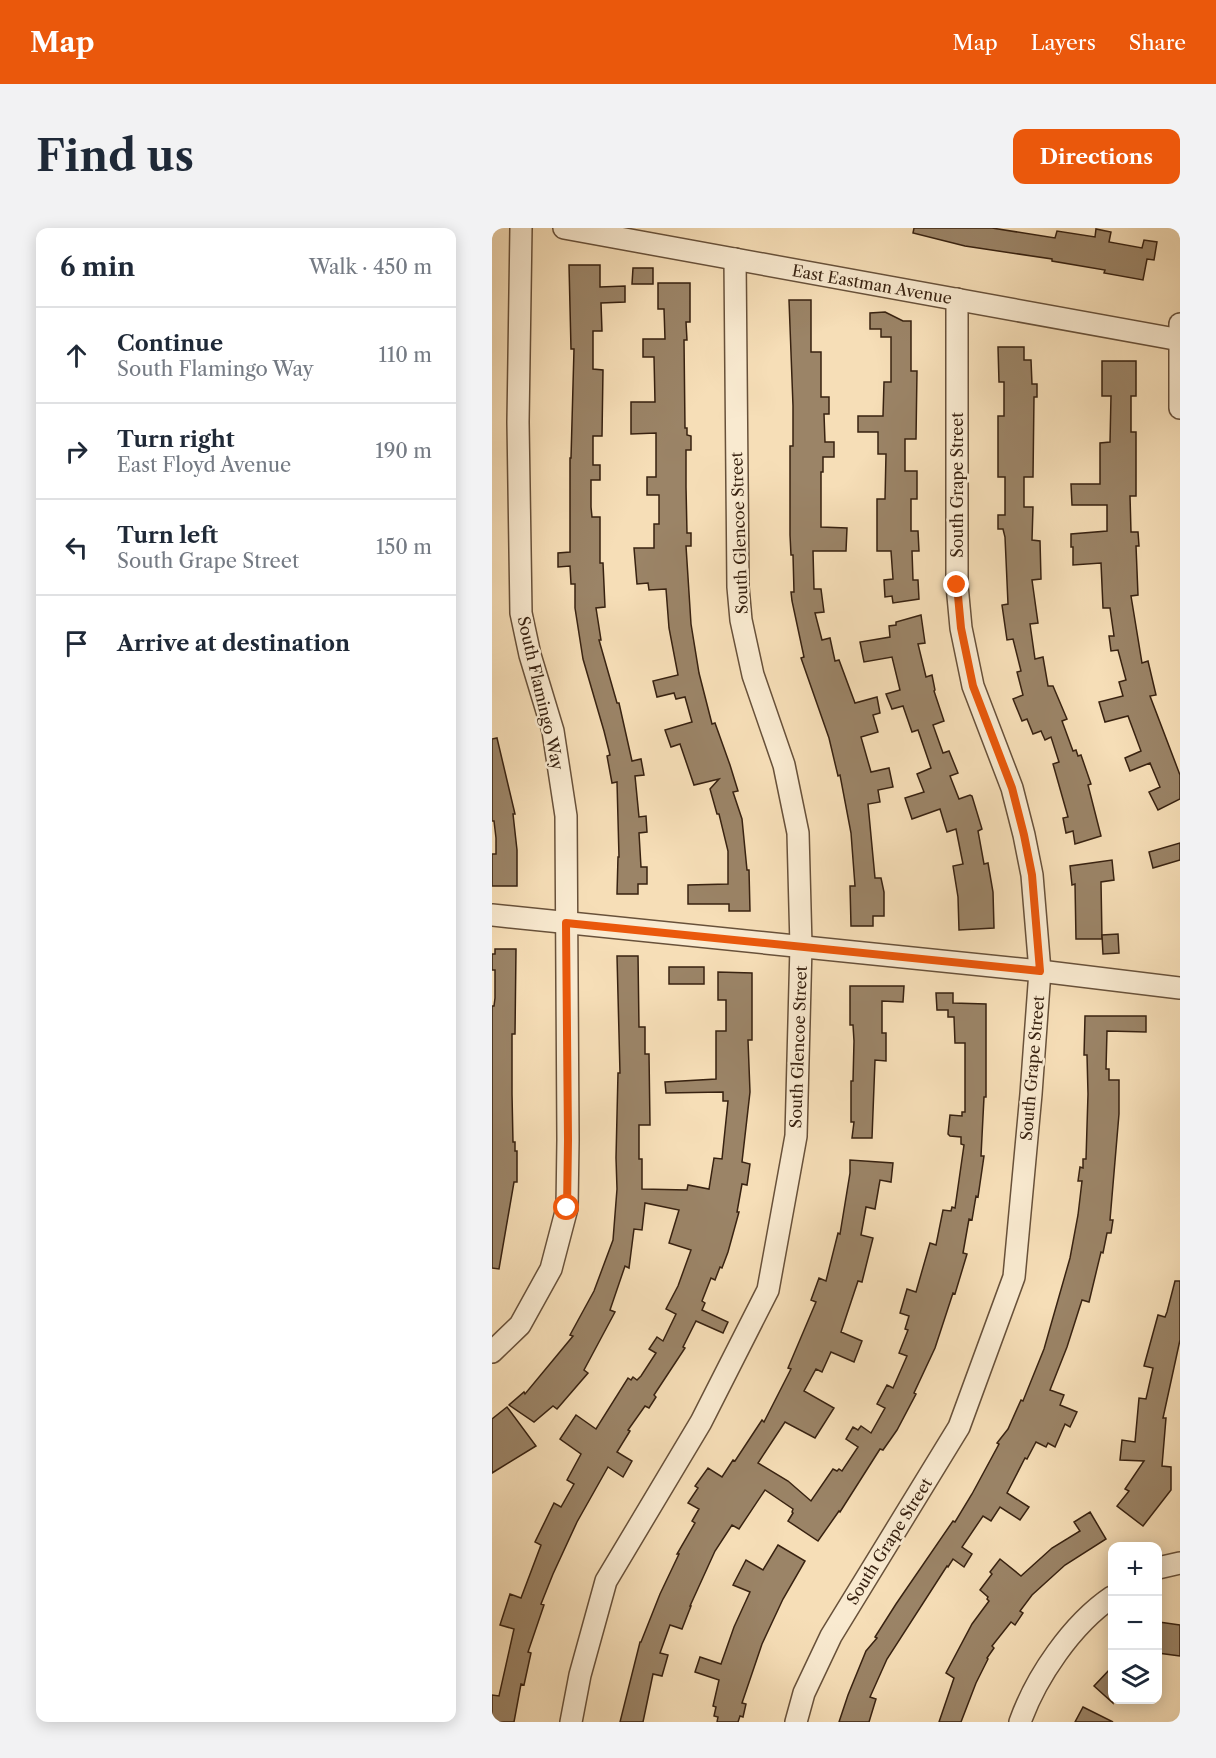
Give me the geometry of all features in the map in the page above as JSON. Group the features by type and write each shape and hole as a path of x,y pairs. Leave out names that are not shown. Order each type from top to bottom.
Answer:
{"street":[{"name":"South Flamingo Way","path":"492,1352 520,1325 550,1269 567,1208 566,816 553,731 530,655 521,613 518,422 521,228"},
{"name":"East Eastman Avenue","path":"564,228 957,299 1180,335"},
{"name":"South Glencoe Street","path":"571,1722 580,1675 606,1581 701,1422 768,1290 796,1136 801,946 798,833 784,765 753,675 741,620 738,587 735,259"},
{"name":"South Grape Street","path":"796,1722 804,1693 831,1636 959,1427 1014,1277 1040,971 1032,875 1024,835 1012,788 973,686 961,628 957,585 957,299"},
{"path":"1180,335 1180,408"},
{"path":"492,915 1040,971 1180,988"},
{"path":"1162,1567 1180,1563"},
{"path":"1020,1722 1027,1703 1063,1644 1099,1606 1108,1600"}],"building":[{"path":"914,228 992,228 1055,238 1057,231 1095,237 1096,229 1111,232 1109,242 1142,248 1144,240 1157,242 1154,260 1147,259 1143,280 1104,273 1105,270 1052,261 1052,259 965,246 913,233"},
{"path":"569,265 600,265 600,287 625,286 625,302 601,303 602,331 593,331 593,369 603,370 602,436 593,436 593,465 600,465 600,480 591,480 591,507 592,517 600,517 600,563 603,563 605,607 596,608 601,640 599,640 617,703 619,703 632,761 641,759 644,775 635,776 639,817 646,816 647,832 639,833 641,867 647,867 647,884 638,884 638,894 617,894 619,857 617,782 612,783 607,756 610,755 583,659 575,608 575,584 571,584 570,566 558,567 558,553 570,552 570,458 574,349 571,349"},
{"path":"633,268 653,268 653,284 632,284"},
{"path":"658,283 690,283 690,322 686,322 687,340 684,340 685,428 687,428 687,435 691,436 691,450 686,450 686,487 687,533 691,533 691,546 686,546 691,624 699,673 712,724 715,723 738,791 733,792 742,819 747,870 749,870 750,911 729,911 729,904 688,904 688,885 728,884 728,851 710,789 719,779 694,785 680,744 671,747 665,730 692,722 685,697 676,699 674,693 657,697 653,681 678,675 669,628 666,589 649,590 648,583 637,584 634,548 654,548 654,524 659,524 659,495 647,495 647,477 656,477 656,433 631,434 631,402 655,402 654,357 643,357 643,339 665,339 664,309 658,309"},
{"path":"789,300 811,300 811,352 821,352 821,397 829,397 829,414 824,414 825,442 834,442 834,457 823,457 821,527 847,528 846,551 813,551 814,589 821,589 824,612 815,613 822,640 830,638 835,661 839,660 855,703 877,697 880,713 873,715 878,732 861,737 871,772 889,768 893,787 878,790 880,802 868,804 875,878 881,878 884,892 884,916 873,916 873,926 851,926 850,886 855,886 851,833 840,775 838,776 829,738 801,658 804,657 792,601 791,592 794,592 790,535 790,446 793,446 793,406"},
{"path":"885,312 903,321 911,321 911,371 917,371 916,439 905,439 905,471 917,471 917,499 911,499 911,531 918,531 919,551 912,551 913,580 918,580 919,599 893,603 892,596 885,597 884,580 893,579 891,551 877,551 877,499 885,499 886,454 878,454 878,432 858,432 858,416 883,416 884,382 891,382 891,337 881,337 881,329 870,329 870,313"},
{"path":"998,347 1024,347 1024,360 1031,360 1032,384 1037,384 1037,397 1034,397 1033,477 1024,477 1024,507 1033,507 1032,540 1040,541 1041,579 1032,580 1038,623 1030,624 1035,659 1043,657 1048,686 1053,686 1067,719 1062,721 1073,751 1076,750 1078,756 1081,755 1091,784 1088,785 1101,836 1075,844 1073,831 1066,833 1063,818 1068,817 1053,764 1059,762 1051,737 1045,740 1041,731 1033,734 1027,719 1022,721 1013,699 1023,695 1017,672 1021,671 1013,639 1007,640 1002,605 1008,604 1005,537 1003,529 998,529 998,515 1005,515 1005,477 998,477 998,416 1004,416 1004,382 999,382"},
{"path":"1102,361 1136,361 1136,396 1131,396 1131,432 1136,432 1136,496 1130,496 1131,532 1138,532 1139,546 1136,546 1138,595 1131,596 1142,663 1148,661 1156,695 1150,696 1180,775 1180,799 1158,810 1149,792 1160,787 1150,763 1130,771 1125,758 1141,751 1128,716 1105,722 1099,702 1123,696 1119,682 1126,680 1118,650 1111,651 1109,636 1114,636 1110,608 1103,608 1101,563 1073,565 1071,534 1107,531 1107,505 1072,505 1071,484 1100,484 1100,443 1110,442 1111,396 1102,396"},
{"path":"921,615 925,643 918,644 926,677 932,675 934,691 944,721 933,725 943,753 949,751 958,773 950,776 959,799 972,796 982,829 978,831 984,864 988,863 993,892 994,928 959,930 958,897 953,866 963,864 956,829 947,832 940,809 912,819 905,798 924,792 917,774 931,768 918,730 912,732 903,706 892,709 886,694 900,690 892,657 864,662 860,642 890,637 889,626"},
{"path":"497,738 515,814 513,814 517,850 517,886 492,886 492,854 496,854 496,838 494,821 492,821 492,739"},
{"path":"1180,843 1180,860 1153,868 1149,852"},
{"path":"1112,860 1114,880 1101,882 1102,939 1076,939 1075,884 1072,885 1070,866"},
{"path":"1118,934 1119,953 1103,954 1102,935"},
{"path":"495,949 516,949 512,1094 517,1182 514,1182 499,1269 492,1268 492,1006 494,1006 495,998 495,970 492,970 492,954 495,954"},
{"path":"617,956 638,956 639,1027 645,1027 645,1054 649,1054 650,1125 639,1125 642,1189 687,1190 688,1185 709,1189 714,1158 722,1159 728,1101 723,1101 723,1092 666,1093 665,1082 716,1079 716,1031 726,1031 726,1000 718,1000 718,972 752,973 752,1040 748,1040 750,1092 742,1162 750,1164 747,1185 742,1184 737,1212 739,1212 722,1268 720,1267 715,1280 711,1278 702,1301 705,1303 702,1310 728,1322 723,1333 696,1321 683,1347 685,1348 654,1395 656,1397 649,1408 645,1406 628,1430 630,1431 617,1452 632,1461 623,1477 608,1467 577,1522 541,1604 544,1605 528,1652 531,1653 524,1685 521,1684 514,1722 492,1722 492,1695 499,1696 514,1629 500,1625 510,1594 521,1598 541,1545 535,1542 554,1503 561,1507 574,1484 567,1480 581,1454 560,1439 576,1415 596,1429 628,1378 631,1380 633,1377 637,1380 641,1376 656,1353 649,1349 657,1337 663,1341 676,1314 666,1309 678,1286 691,1250 669,1243 679,1210 645,1203 642,1230 634,1229 629,1268 625,1266 610,1310 615,1312 584,1370 588,1373 557,1409 553,1406 534,1422 509,1405 524,1392 525,1394 573,1336 570,1335 594,1291 613,1240 617,1189 618,1073 620,1073"},
{"path":"669,967 704,967 704,984 669,984"},
{"path":"850,986 904,986 903,1002 882,1001 882,1033 886,1033 886,1061 875,1060 872,1138 852,1138 854,1122 851,1122 851,1081 853,1081 854,1041 853,1025 850,1025"},
{"path":"936,993 953,993 953,1003 986,1004 986,1097 984,1097 981,1156 984,1156 978,1197 976,1196 972,1220 969,1219 963,1253 967,1254 955,1294 953,1293 935,1348 914,1393 916,1394 897,1430 883,1450 880,1449 840,1512 818,1541 788,1521 793,1509 765,1490 739,1529 732,1525 715,1551 682,1629 670,1625 660,1653 668,1655 662,1676 653,1674 643,1722 620,1722 640,1642 679,1554 677,1554 695,1523 692,1521 699,1509 688,1503 698,1488 695,1486 708,1468 722,1477 762,1420 764,1422 791,1369 788,1368 816,1302 811,1300 819,1278 826,1281 838,1233 840,1234 850,1160 893,1163 891,1182 880,1180 875,1209 866,1207 861,1235 873,1238 862,1282 858,1281 841,1332 862,1341 854,1362 831,1352 822,1372 816,1369 804,1391 834,1408 815,1438 785,1422 758,1463 788,1481 811,1501 833,1469 842,1471 858,1447 846,1439 853,1427 858,1430 861,1426 871,1433 885,1408 877,1404 887,1385 893,1388 907,1356 899,1353 908,1330 905,1329 909,1316 900,1313 907,1289 916,1292 930,1243 936,1245 943,1210 951,1211 952,1207 955,1208 964,1145 961,1144 961,1137 948,1134 950,1115 962,1116 962,1112 965,1112 965,1043 955,1043 954,1017 948,1017 948,1010 937,1010"},
{"path":"1085,1016 1146,1016 1146,1032 1107,1031 1106,1069 1109,1069 1109,1080 1119,1080 1111,1233 1107,1233 1089,1302 1082,1300 1050,1390 1064,1395 1060,1405 1077,1412 1070,1427 1065,1424 1055,1447 1048,1443 1046,1447 1036,1442 1027,1459 1025,1458 1007,1493 1029,1507 1020,1520 1000,1507 991,1521 983,1516 962,1547 972,1554 964,1567 953,1559 947,1566 887,1659 870,1697 876,1699 869,1722 839,1722 866,1651 877,1638 875,1637 896,1604 953,1521 955,1522 972,1494 999,1444 997,1443 1008,1429 1021,1400 1023,1401 1044,1349 1070,1258 1082,1181 1078,1181 1080,1167 1083,1168 1083,1159 1086,1159 1088,1094 1087,1055 1084,1055"},
{"path":"1175,1281 1180,1281 1180,1340 1163,1418 1166,1418 1162,1466 1171,1467 1171,1490 1143,1526 1117,1506 1129,1491 1125,1489 1144,1461 1120,1460 1122,1440 1135,1442 1139,1398 1146,1399 1153,1368 1144,1366 1158,1315 1165,1317"},
{"path":"507,1407 536,1446 492,1473 492,1419"},
{"path":"1090,1512 1106,1539 1065,1565 1032,1595 1020,1611 1023,1613 1015,1625 1011,1622 992,1646 994,1648 987,1658 961,1722 939,1722 954,1678 946,1673 972,1624 989,1601 980,1590 992,1574 990,1572 1000,1559 1021,1576 1052,1548 1080,1531 1074,1522"},
{"path":"778,1545 805,1561 783,1599 762,1644 742,1703 746,1704 743,1717 740,1716 738,1722 717,1722 718,1717 714,1716 716,1707 713,1706 719,1680 695,1672 700,1657 721,1664 750,1592 733,1585 746,1560 763,1570"},
{"path":"1162,1622 1180,1625 1180,1656 1162,1654"},
{"path":"1108,1671 1108,1699 1094,1686"},
{"path":"1083,1707 1113,1722 1075,1722"}],"route":[{"path":"567,1208 566,923 1040,971 1032,875 1024,835 1012,788 973,686 961,628 957,585"}]}
